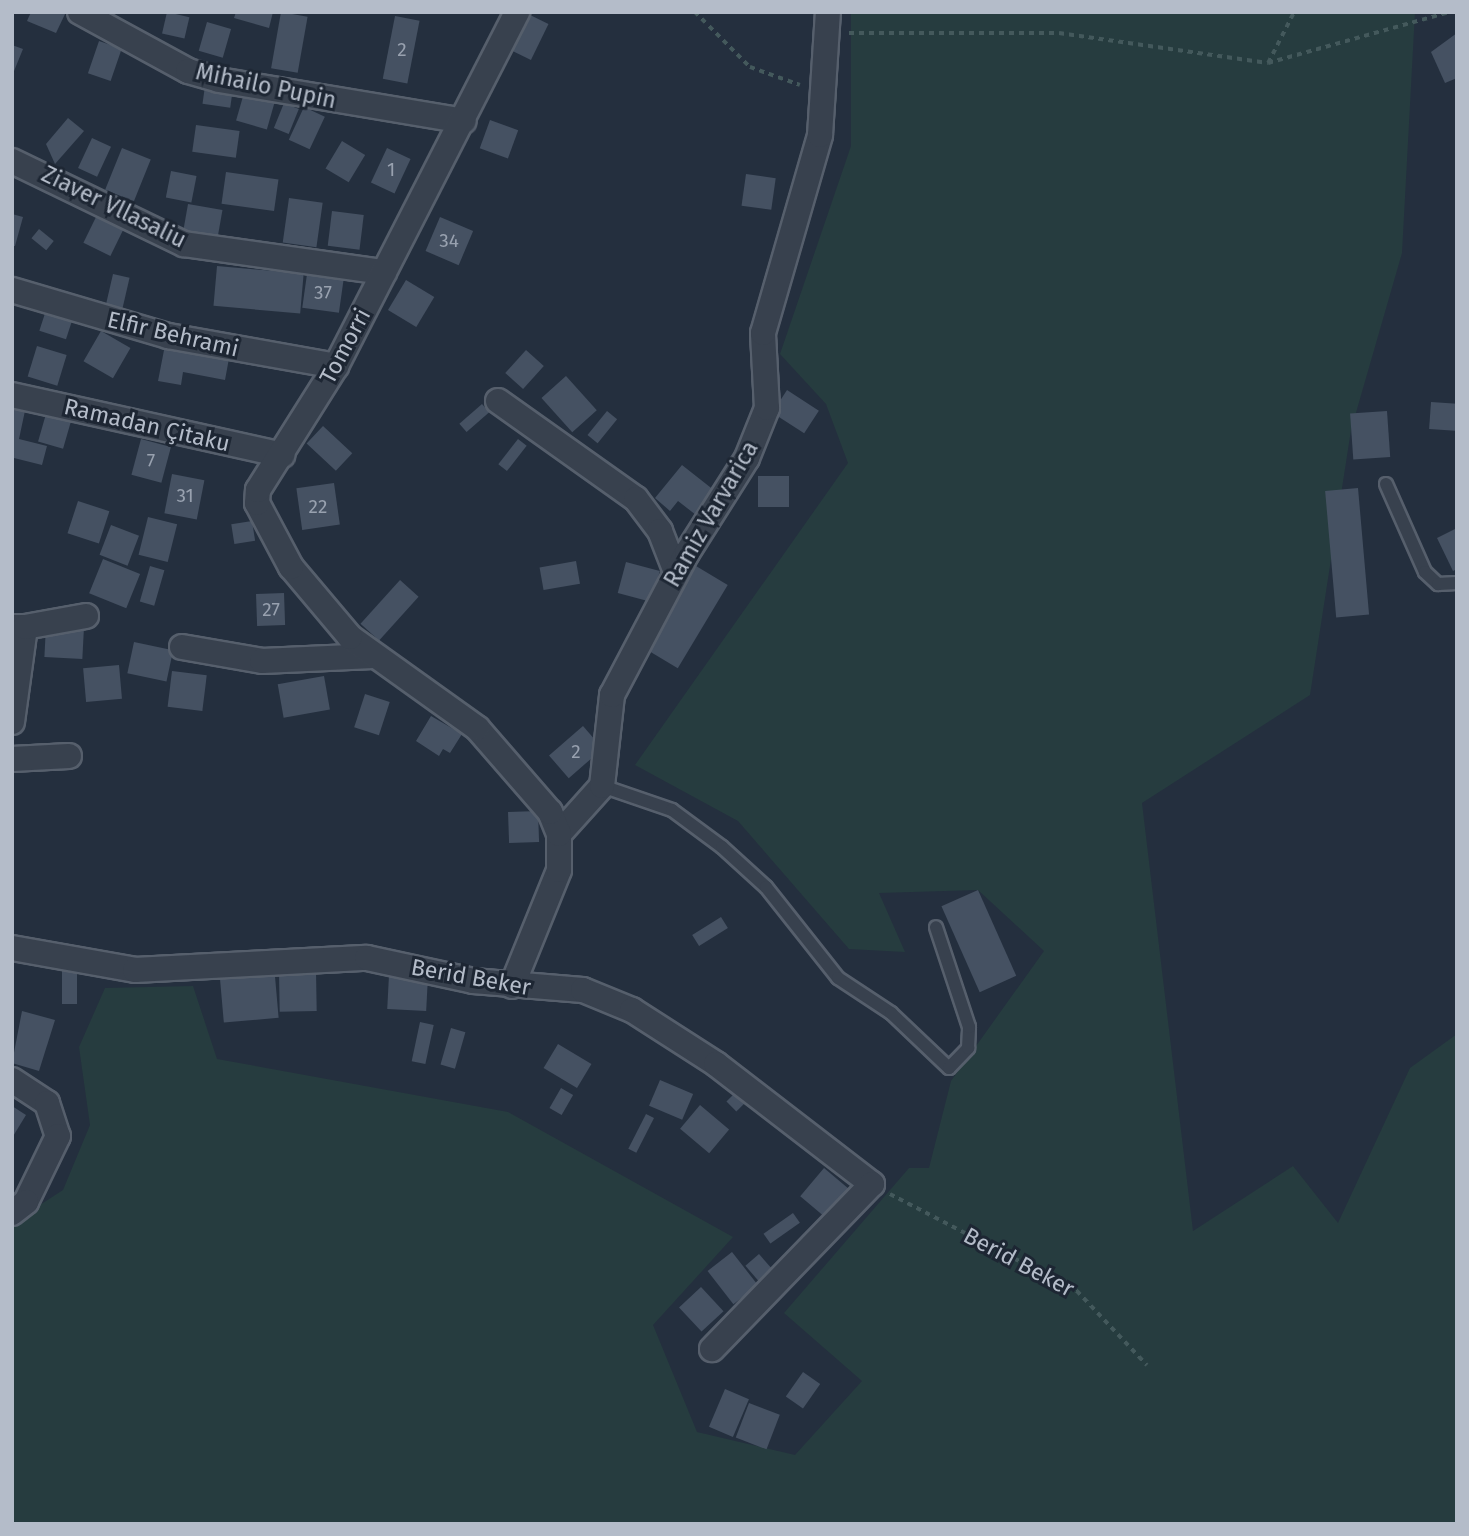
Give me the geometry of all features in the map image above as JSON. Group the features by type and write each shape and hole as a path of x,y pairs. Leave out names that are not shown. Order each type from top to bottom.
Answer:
{"street":[{"name":"Mihailo Pupin","path":"80,12 208,77 464,121"},
{"name":"Tomorri","path":"517,12 464,121 336,366 258,491 262,516 291,567 373,656 496,747 535,789 559,834"},
{"name":"Ramiz Varvarica","path":"602,786 611,695 676,572 737,477 767,408 763,333 803,211 823,90 828,23"},
{"name":"Ziaver Vllasaliu","path":"12,160 184,244 384,272"},
{"name":"Elfir Behrami","path":"12,290 179,339 336,366"},
{"name":"Ramadan Çitaku","path":"12,395 282,455"},
{"path":"498,401 636,499 660,531 676,572"},
{"path":"12,722 18,627 86,616"},
{"path":"182,648 262,661 373,656"},
{"path":"12,760 69,756"},
{"path":"512,986 551,901 559,834 602,786"},
{"name":"Berid Beker","path":"12,948 135,970 367,958 512,986 583,990 632,1010 716,1064 872,1184"},
{"path":"12,1080 47,1103 58,1136 26,1202 12,1213"},
{"path":"712,1349 872,1184"}],"lane":[{"path":"1386,484 1425,572 1438,584 1457,583"},
{"path":"602,786 672,810 722,847 766,887 838,978 891,1013 949,1068 968,1048 969,1027 936,927"}],"path":[{"path":"695,12 750,67 823,90"},
{"path":"1268,64 1294,12"},
{"path":"828,23 1059,33 1268,64 1449,12"},
{"name":"Berid Beker","path":"872,1184 1077,1291 1147,1365"}],"green space":[{"path":"851,12 1415,12 1402,253 1351,430 1310,695 1142,803 1193,1231 1293,1166 1338,1223 1410,1068 1457,1034 1457,1524 12,1524 12,1223 63,1190 90,1125 79,1047 105,988 193,986 217,1059 508,1112 733,1237 653,1325 697,1432 795,1455 862,1381 784,1313 909,1168 929,1168 951,1081 1044,951 978,890 879,893 905,952 849,949 738,821 635,765 848,463 826,404 780,354 851,146"}],"building":[{"path":"31,12 66,12 56,33 27,21"},
{"path":"167,12 189,17 184,39 162,33"},
{"path":"236,12 273,12 269,28 234,18"},
{"path":"281,12 308,17 298,73 271,68"},
{"path":"526,13 548,24 531,60 508,49"},
{"path":"395,16 420,21 407,84 383,79"},
{"path":"207,22 231,29 223,58 199,51"},
{"path":"1457,33 1457,78 1445,83 1431,52"},
{"path":"99,41 122,49 111,81 88,73"},
{"path":"12,45 23,49 12,76"},
{"path":"205,86 233,90 230,108 202,104"},
{"path":"246,86 277,95 267,129 236,121"},
{"path":"284,103 299,109 289,134 274,128"},
{"path":"304,107 325,117 310,149 289,140"},
{"path":"68,118 84,131 55,164 46,144"},
{"path":"490,120 518,130 508,158 480,148"},
{"path":"196,125 240,131 236,158 192,152"},
{"path":"92,138 111,147 97,177 78,168"},
{"path":"342,141 365,155 349,182 326,168"},
{"path":"122,148 151,160 134,201 105,190"},
{"path":"387,148 411,159 395,193 371,182"},
{"path":"171,171 197,176 191,202 166,198"},
{"path":"226,172 278,179 274,211 222,204"},
{"path":"746,174 776,178 771,210 742,206"},
{"path":"289,198 323,203 316,247 283,243"},
{"path":"188,204 222,210 217,241 183,235"},
{"path":"332,211 364,215 359,250 328,246"},
{"path":"12,214 23,217 15,246 12,246"},
{"path":"97,215 124,228 110,256 83,243"},
{"path":"440,217 473,231 459,265 426,251"},
{"path":"39,229 54,241 46,250 31,238"},
{"path":"217,266 304,274 300,313 214,306"},
{"path":"113,274 130,278 123,308 106,304"},
{"path":"307,274 344,279 339,313 302,308"},
{"path":"406,280 434,297 416,327 388,310"},
{"path":"48,304 75,313 66,339 39,331"},
{"path":"101,331 130,348 113,378 84,361"},
{"path":"165,345 230,353 225,380 183,372 181,385 158,381"},
{"path":"37,346 67,355 57,386 28,377"},
{"path":"526,350 544,366 523,389 505,373"},
{"path":"566,376 597,410 572,432 541,398"},
{"path":"787,390 819,411 804,433 772,413"},
{"path":"1431,402 1457,404 1455,431 1429,429"},
{"path":"12,403 26,406 19,439 47,446 42,465 14,458"},
{"path":"482,404 489,412 467,432 459,424"},
{"path":"48,407 73,414 63,449 38,442"},
{"path":"607,411 617,419 598,443 587,435"},
{"path":"1387,411 1390,457 1353,459 1350,414"},
{"path":"323,426 352,453 336,471 307,444"},
{"path":"141,439 171,447 161,483 131,475"},
{"path":"518,439 527,446 507,471 498,464"},
{"path":"682,465 715,491 696,515 678,501 670,511 655,498"},
{"path":"172,474 204,480 197,520 164,513"},
{"path":"758,476 789,476 789,507 758,507"},
{"path":"334,483 340,525 302,530 296,488"},
{"path":"1358,488 1369,615 1336,617 1325,491"},
{"path":"78,501 109,511 99,544 67,533"},
{"path":"148,517 177,524 168,562 139,555"},
{"path":"252,521 255,541 234,544 231,524"},
{"path":"111,525 139,536 128,566 100,555"},
{"path":"1457,528 1457,569 1453,571 1437,538"},
{"path":"103,559 140,574 126,608 89,593"},
{"path":"576,561 580,584 544,590 540,567"},
{"path":"626,562 660,571 652,602 618,593"},
{"path":"150,566 164,570 154,606 140,602"},
{"path":"696,566 728,585 678,668 646,649"},
{"path":"400,580 419,597 379,641 361,624"},
{"path":"284,593 285,625 257,626 256,594"},
{"path":"46,626 84,628 82,659 44,657"},
{"path":"134,642 173,650 166,682 127,673"},
{"path":"119,665 122,699 86,702 83,668"},
{"path":"172,671 207,675 202,711 168,707"},
{"path":"324,676 330,709 284,718 278,684"},
{"path":"365,694 390,702 379,735 354,727"},
{"path":"431,716 462,734 450,753 443,749 439,756 416,741"},
{"path":"583,726 603,749 569,778 549,756"},
{"path":"538,811 539,842 509,843 508,812"},
{"path":"978,890 1016,976 980,992 941,906"},
{"path":"721,917 728,928 699,946 692,935"},
{"path":"274,965 279,1018 224,1023 219,970"},
{"path":"62,968 77,968 77,1004 62,1004"},
{"path":"316,971 317,1011 280,1012 279,972"},
{"path":"389,975 428,977 426,1011 387,1009"},
{"path":"22,1011 55,1020 39,1071 12,1063"},
{"path":"420,1022 434,1025 425,1064 412,1061"},
{"path":"451,1028 465,1032 455,1069 441,1065"},
{"path":"558,1044 591,1064 577,1088 544,1068"},
{"path":"660,1080 693,1094 682,1120 649,1106"},
{"path":"742,1086 752,1096 736,1111 726,1102"},
{"path":"561,1088 573,1095 562,1115 550,1108"},
{"path":"700,1105 729,1129 709,1153 680,1129"},
{"path":"12,1106 26,1115 12,1138"},
{"path":"646,1114 654,1118 636,1153 628,1149"},
{"path":"824,1168 849,1189 825,1218 800,1196"},
{"path":"793,1213 800,1223 770,1243 764,1234"},
{"path":"732,1252 758,1285 733,1304 708,1271"},
{"path":"759,1254 773,1270 759,1282 745,1266"},
{"path":"701,1287 724,1311 702,1332 679,1307"},
{"path":"803,1372 820,1384 803,1409 786,1397"},
{"path":"725,1389 749,1399 733,1437 709,1427"},
{"path":"749,1403 780,1415 767,1449 736,1438"}]}
